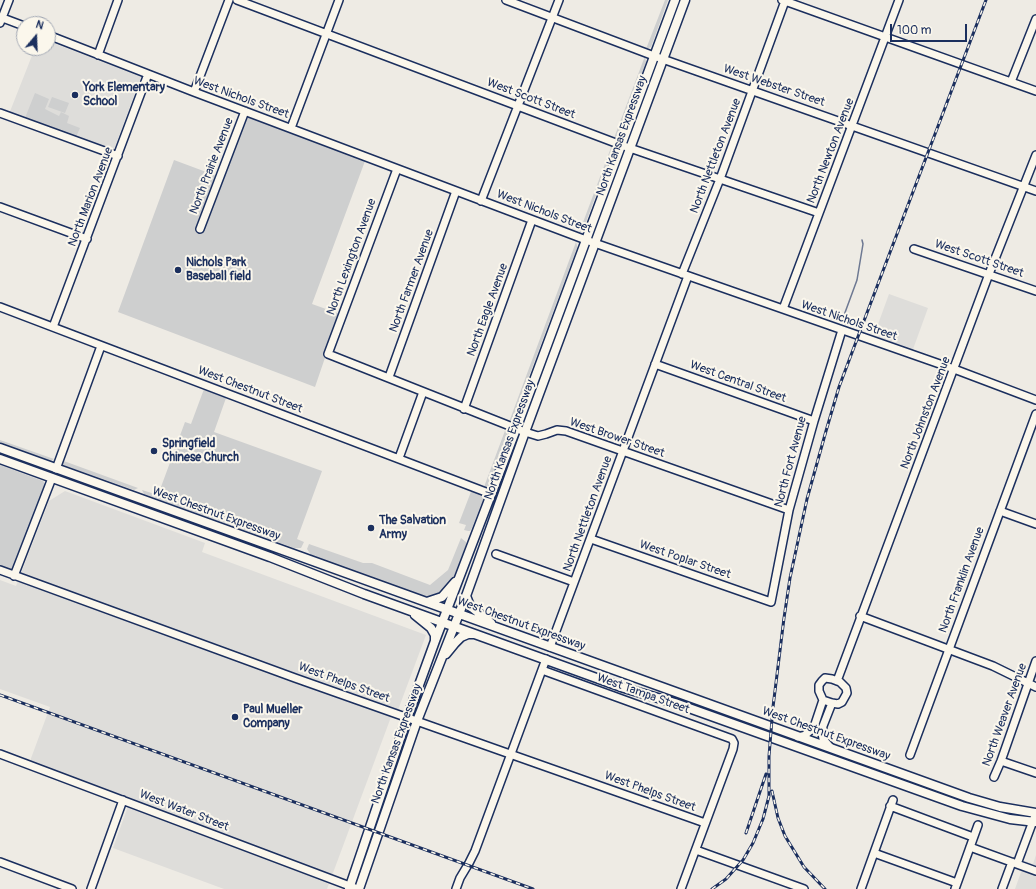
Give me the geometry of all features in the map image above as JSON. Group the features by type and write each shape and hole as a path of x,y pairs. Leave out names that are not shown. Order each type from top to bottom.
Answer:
{"main road":[{"name":"North Kansas Expressway","path":"350,887 435,641 516,429 674,0"},
{"name":"North Kansas Expressway","path":"359,889 417,721 466,596 685,0"},
{"name":"West Chestnut Expressway","path":"0,448 831,748 1000,807 1036,813"},
{"name":"West Chestnut Expressway","path":"0,459 270,556 364,594 481,635 624,688 676,703 962,806 1010,819 1034,822"},
{"path":"425,602 429,603 442,597 451,588 461,574"},
{"path":"466,596 470,606 474,610 500,629"},
{"path":"410,610 431,628 435,635 435,641"},
{"path":"439,665 447,652 461,638 468,634 481,635"}],"street":[{"path":"9,0 1,19 16,24"},
{"path":"98,55 118,0"},
{"path":"194,92 229,0"},
{"name":"West Scott Street","path":"238,0 621,145 819,213"},
{"path":"291,128 339,0"},
{"name":"West Webster Street","path":"506,0 654,56 1036,191"},
{"path":"481,201 559,0"},
{"name":"North Newton Avenue","path":"783,309 899,0"},
{"path":"783,1 1036,91"},
{"name":"North Nettleton Avenue","path":"550,647 655,364 685,275 753,90 783,1"},
{"path":"1011,82 1035,27 1036,19"},
{"name":"West Nichols Street","path":"56,39 586,240 1036,400"},
{"name":"North Marion Avenue","path":"53,327 148,74"},
{"name":"North Prairie Avenue","path":"200,229 245,111"},
{"path":"0,113 118,156"},
{"name":"North Johnston Avenue","path":"837,681 989,274 1036,155"},
{"name":"North Lexington Avenue","path":"328,354 397,169"},
{"name":"North Farmer Avenue","path":"389,377 456,191"},
{"path":"0,207 87,239"},
{"name":"North Eagle Avenue","path":"464,409 532,220"},
{"name":"West Scott Street","path":"914,249 1036,291"},
{"name":"West Chestnut Street","path":"0,307 491,494"},
{"name":"North Fort Avenue","path":"771,602 789,510 842,330"},
{"path":"56,468 101,346"},
{"name":"West Brower Street","path":"328,354 389,377 516,429 538,436 557,430 563,430 789,510"},
{"name":"West Central Street","path":"655,364 814,421"},
{"path":"399,458 423,392"},
{"name":"North Franklin Avenue","path":"910,755 1036,414"},
{"path":"14,576 52,478"},
{"path":"1000,511 1036,524"},
{"name":"West Poplar Street","path":"591,539 771,602"},
{"path":"496,554 574,582"},
{"name":"West Phelps Street","path":"0,570 408,718 705,823"},
{"path":"860,616 993,666 1036,687"},
{"path":"456,889 460,878 473,855 546,659"},
{"name":"North Weaver Avenue","path":"994,777 1036,661"},
{"name":"West Tampa Street","path":"542,670 732,739 734,743 733,749 705,823"},
{"path":"798,736 805,735 812,729 823,700 819,691 819,685 825,678 837,681 846,688 847,693 842,702 838,704 823,700"},
{"path":"831,748 823,739 822,732 832,703"},
{"name":"West Water Street","path":"0,754 350,887 359,889"},
{"path":"1001,761 1036,774"},
{"path":"91,889 123,800"},
{"path":"861,889 891,803 973,837"},
{"path":"1002,889 1034,822 1036,813"},
{"path":"681,889 705,823"},
{"path":"874,853 956,886 978,825"},
{"path":"970,847 1036,871"},
{"path":"696,850 804,889"},
{"path":"0,862 72,889"}],"shaded area":[{"path":"665,0 668,0 651,47 646,49"},
{"name":"York Elementary School","path":"56,44 141,77 113,152 9,114 32,56 56,56"},
{"path":"645,56 646,62 619,134 614,138"},
{"path":"35,93 49,99 45,109 59,116 61,112 69,116 67,123 80,128 76,137 25,118"},
{"path":"52,97 69,103 65,113 48,107"},
{"path":"249,117 365,161 312,304 340,314 315,387 118,312 174,160 217,176 240,119 245,120"},
{"path":"612,145 613,149 583,230 579,233"},
{"path":"576,242 577,248 513,419 509,422"},
{"path":"889,294 928,308 912,352 873,338"},
{"path":"204,389 226,398 214,432 322,471 297,539 304,542 301,548 294,548 144,494 142,490 158,495 185,422 191,424"},
{"path":"506,428 508,434 488,486 484,487"},
{"path":"0,440 54,459 51,461 0,443"},
{"path":"61,460 138,488 134,490 63,465"},
{"path":"0,465 43,481 45,484 15,567 10,570 0,566"},
{"path":"472,489 483,494 483,500 472,528 468,531 464,530 466,525 459,523"},
{"path":"65,491 205,543 202,552 426,635 395,718 391,717 327,889 224,889 113,848 131,798 30,761 50,707 0,689 0,580 16,586 49,501"},
{"path":"461,538 466,542 466,545 454,576 438,595 431,597 416,594 311,555 307,549 309,544 363,563 372,563 430,585 448,570"},
{"path":"1036,855 1036,889 1015,889 1025,861 1033,864"}],"waterway":[{"path":"846,324 843,318 857,280 863,244 862,240"}],"railway":[{"path":"712,889 726,879 743,860 753,843 763,819 769,796 769,756 773,707 784,618 790,578 807,499 839,387 986,0"},
{"path":"0,695 533,889"},
{"path":"746,833 766,774"},
{"path":"772,791 778,818 785,836 804,867 825,889"}],"place":[{"name":"York Elementary School","path":"75,95"},
{"name":"Nichols Park Baseball field","path":"178,270"},
{"name":"Springfield Chinese Church","path":"154,451"},
{"name":"The Salvation Army","path":"371,528"},
{"name":"Paul Mueller Company","path":"235,717"}]}
